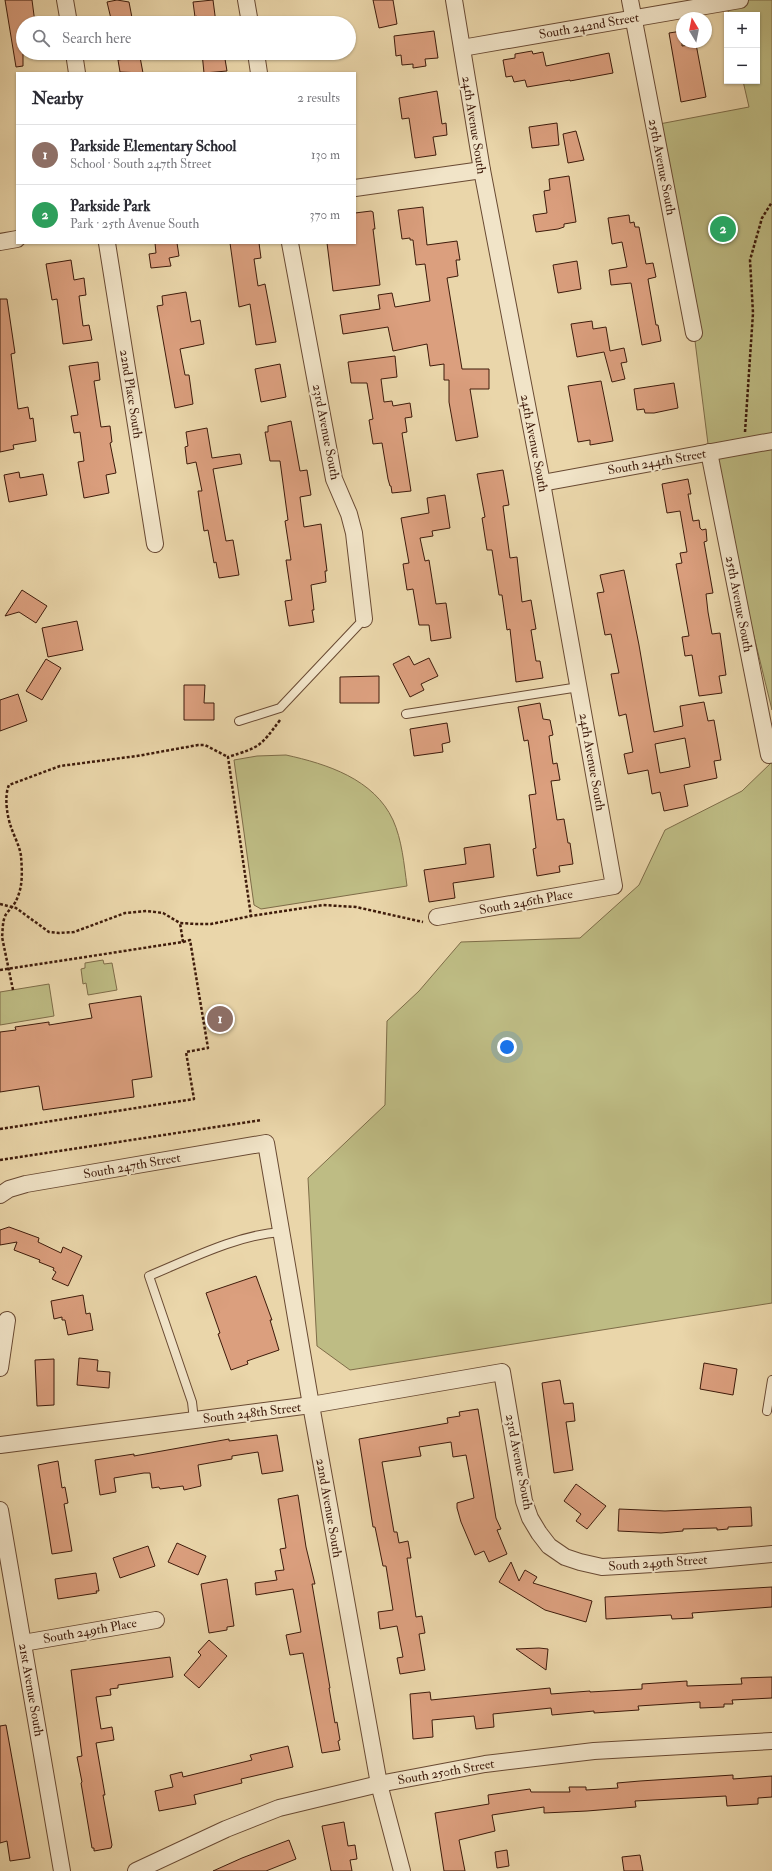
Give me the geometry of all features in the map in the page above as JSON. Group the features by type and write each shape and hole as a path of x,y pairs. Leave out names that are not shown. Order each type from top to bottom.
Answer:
{"street":[{"path":"65,0 68,16"},
{"path":"246,0 249,16"},
{"name":"24th Avenue South","path":"454,0 482,170 542,483 614,886"},
{"name":"25th Avenue South","path":"630,0 694,333"},
{"name":"South 242nd Street","path":"462,48 740,0"},
{"path":"75,60 77,72"},
{"path":"257,60 259,72"},
{"path":"356,188 482,170"},
{"path":"0,242 16,239"},
{"name":"22nd Place South","path":"107,244 155,544"},
{"name":"23rd Avenue South","path":"290,244 334,479 349,514 354,533 364,619"},
{"name":"South 244th Street","path":"542,483 772,441"},
{"name":"25th Avenue South","path":"710,452 769,755"},
{"name":"South 246th Place","path":"432,920 614,886"},
{"name":"South 247th Street","path":"0,1195 9,1189 26,1184 266,1143"},
{"name":"22nd Avenue South","path":"266,1143 379,1784 402,1871"},
{"path":"0,1368 7,1320"},
{"name":"23rd Avenue South","path":"502,1372 524,1501 530,1518 539,1533 550,1546"},
{"name":"South 248th Street","path":"0,1445 311,1405 502,1372"},
{"name":"21st Avenue South","path":"0,1510 62,1871"},
{"name":"South 249th Street","path":"550,1546 565,1557 602,1567 687,1562 772,1554"},
{"name":"South 249th Place","path":"23,1642 156,1620"},
{"name":"South 250th Street","path":"136,1871 226,1829 279,1808 379,1784 485,1764 586,1752 772,1741"}],"lane":[{"path":"239,721 280,708 364,619"},
{"path":"406,714 579,687"},
{"path":"194,1420 192,1402 149,1276 218,1248 265,1234 281,1232"},
{"path":"767,1411 772,1380"}],"path":[{"path":"746,446 745,409 752,347 753,313 750,260 762,218 772,202"},
{"path":"13,990 2,937 7,913 13,908 22,882 21,854 10,825 6,798 6,791 9,785 65,765 137,756 198,745 205,745 228,757 256,748 261,744 283,716 280,708"},
{"path":"228,757 252,916"},
{"path":"0,904 26,914 49,932 74,932 125,913 147,911 163,914 180,923 211,924 323,905 356,907 432,920"},
{"path":"180,923 182,942"},
{"path":"0,970 190,940 208,1048 186,1052 194,1099 0,1129"},
{"path":"0,1160 262,1120"}],"shaded area":[{"path":"737,0 772,0 772,710 709,452 694,333 654,125 749,107 744,84 760,84 760,12 728,12 726,2"},
{"path":"286,755 333,769 362,784 374,794 385,806 393,820 399,836 407,886 261,909 254,905 234,760 257,756"},
{"path":"772,762 772,1303 350,1370 317,1346 308,1178 385,1105 387,1021 419,991 461,942 580,938 639,885 665,830 742,791"},
{"path":"103,960 104,964 112,963 117,990 88,995 86,983 83,984 81,969 85,968 85,963"},
{"path":"49,984 54,1016 0,1025 0,992"}],"building":[{"path":"5,0 32,0 34,16 16,16 16,60 23,60 23,66 16,67"},
{"path":"117,0 129,2 132,16 110,16 107,2"},
{"path":"213,0 215,16 195,16 193,2"},
{"path":"373,0 393,0 397,24 379,28"},
{"path":"434,31 438,58 425,59 426,66 413,68 413,64 402,65 401,55 396,56 394,36"},
{"path":"676,32 676,48 697,48 706,97 681,102 669,33"},
{"path":"532,51 533,54 543,52 546,66 609,53 613,73 527,87 525,80 514,82 512,76 506,77 503,60 515,58 515,54"},
{"path":"118,60 141,60 143,72 120,72"},
{"path":"203,60 225,60 227,71 204,72"},
{"path":"437,91 442,124 446,123 447,135 433,137 436,155 415,158 409,118 402,119 399,98"},
{"path":"557,123 559,145 532,148 529,127"},
{"path":"576,131 584,160 568,163 563,134"},
{"path":"569,176 576,222 564,224 564,227 558,229 536,232 533,215 547,213 544,191 550,190 549,179"},
{"path":"423,207 427,245 457,241 460,260 456,260 458,276 447,278 462,369 489,369 489,389 470,389 478,437 456,441 449,402 449,380 444,380 444,364 430,366 427,344 393,351 388,327 343,334 340,315 380,309 378,295 392,293 395,307 430,301 425,264 416,265 413,240 410,240 410,238 402,239 398,210"},
{"path":"373,212 375,229 373,229 380,285 333,291 327,244 356,244 356,213"},
{"path":"629,215 630,223 634,222 635,227 639,227 646,264 653,263 656,277 648,279 656,325 658,325 661,341 642,345 631,283 611,285 609,270 627,267 622,242 612,244 608,218"},
{"path":"155,244 177,244 179,256 169,258 171,266 151,268 149,254 156,253"},
{"path":"230,244 259,244 261,258 254,259 258,286 265,284 276,342 256,345 250,304 239,307"},
{"path":"71,260 74,280 84,278 86,295 79,296 83,326 89,325 92,340 63,344 57,299 52,300 46,264"},
{"path":"577,261 581,289 558,293 553,265"},
{"path":"186,292 191,322 200,320 204,344 180,349 185,375 189,375 193,404 175,408 157,306 163,305 162,296"},
{"path":"0,299 7,299 15,353 11,354 18,409 28,407 30,419 33,418 36,441 13,445 14,449 0,452"},
{"path":"592,321 593,329 606,327 610,351 624,348 627,362 621,363 625,379 612,382 604,352 577,357 571,324"},
{"path":"395,356 397,377 381,379 384,402 392,401 393,406 410,403 412,417 405,418 407,432 402,433 411,491 392,493 382,443 373,444 369,420 373,419 367,383 351,383 348,362"},
{"path":"98,362 100,380 94,381 101,427 110,426 112,442 110,443 116,473 106,475 109,493 84,498 78,462 84,461 80,432 74,433 71,416 78,415 69,366"},
{"path":"280,364 286,397 261,402 255,369"},
{"path":"601,381 613,441 590,445 590,440 578,442 568,386"},
{"path":"674,383 678,408 654,413 645,413 644,409 637,410 634,389"},
{"path":"291,421 300,471 307,470 311,495 300,497 304,527 321,524 327,571 325,571 326,582 311,585 314,622 289,626 285,601 292,600 286,560 291,560 285,521 288,520 280,461 270,461 265,432 268,432 268,426"},
{"path":"207,428 212,458 240,454 242,464 213,469 226,541 233,540 239,575 219,578 216,562 214,563 208,530 204,531 198,491 202,491 196,462 187,464 185,447 188,446 186,432"},
{"path":"503,470 509,505 503,506 510,558 517,557 522,602 531,600 536,629 531,630 536,661 540,661 543,678 516,682 510,629 507,630 502,595 499,595 492,550 487,550 482,518 485,517 477,474"},
{"path":"19,472 20,478 43,474 47,495 9,502 4,475"},
{"path":"688,479 691,494 688,494 693,521 699,520 700,528 702,530 706,529 707,541 704,542 713,593 706,594 708,612 712,634 720,633 726,675 719,676 722,693 699,696 692,655 685,656 682,637 689,636 676,564 682,563 680,553 687,552 680,511 667,513 662,484"},
{"path":"445,495 450,528 432,531 433,536 420,538 425,561 429,560 436,604 446,603 451,638 431,641 429,625 419,625 413,589 407,590 403,564 409,563 401,518 429,513 427,498"},
{"path":"624,570 654,732 683,726 680,706 704,702 708,721 714,720 721,760 714,761 717,778 684,785 688,806 664,811 660,792 652,794 648,770 628,774 624,754 633,752 626,714 619,716 611,674 619,673 611,634 605,635 597,593 604,592 600,575","holes":["685,738 690,767 660,773 655,744"]},
{"path":"22,590 47,606 36,623 19,612 5,616"},
{"path":"77,621 83,650 48,657 42,628"},
{"path":"409,656 414,665 429,658 438,676 421,684 424,690 410,697 393,664"},
{"path":"46,659 61,668 42,700 26,691"},
{"path":"379,676 379,703 340,703 340,677"},
{"path":"184,685 205,685 204,703 214,703 214,720 184,720"},
{"path":"18,694 27,721 0,731 0,700"},
{"path":"540,703 543,719 550,720 553,735 549,736 553,764 557,763 560,780 551,781 557,820 564,819 573,864 559,866 560,872 537,876 533,849 536,848 529,795 536,794 528,740 524,741 518,707"},
{"path":"447,723 450,742 442,744 443,752 414,756 410,729"},
{"path":"490,844 494,877 453,883 455,898 429,902 424,870 466,864 464,848"},
{"path":"141,996 152,1077 132,1080 134,1097 43,1110 39,1086 0,1092 0,1032 16,1030 15,1027 49,1022 49,1025 92,1018 89,1004"},
{"path":"9,1227 39,1238 38,1242 61,1253 63,1247 82,1256 68,1286 52,1279 56,1272 53,1270 54,1268 39,1262 40,1260 14,1250 17,1242 0,1245 0,1230"},
{"path":"256,1276 272,1320 270,1320 279,1350 247,1361 248,1364 231,1370 218,1334 220,1333 206,1293"},
{"path":"83,1295 86,1314 90,1313 93,1330 68,1335 65,1320 62,1320 62,1317 54,1319 51,1301"},
{"path":"79,1358 98,1360 97,1371 110,1372 109,1388 77,1385"},
{"path":"54,1359 54,1405 37,1406 35,1360"},
{"path":"704,1363 737,1369 733,1395 700,1389"},
{"path":"560,1380 564,1404 573,1403 575,1421 566,1422 573,1470 554,1473 542,1383"},
{"path":"478,1409 496,1518 501,1529 497,1530 507,1554 489,1562 484,1551 475,1555 461,1522 457,1508 457,1503 474,1498 466,1455 453,1457 451,1442 419,1447 421,1456 382,1462 394,1532 397,1532 399,1543 408,1541 411,1558 407,1558 416,1617 422,1616 425,1633 419,1634 425,1670 400,1674 397,1658 403,1657 397,1626 380,1629 378,1612 393,1610 386,1566 383,1566 375,1527 373,1527 359,1439 448,1423 447,1418 460,1416 459,1412"},
{"path":"277,1435 283,1471 262,1474 258,1452 232,1456 232,1459 198,1465 201,1486 184,1490 183,1486 160,1489 159,1487 152,1488 150,1473 144,1473 114,1478 116,1492 100,1495 95,1460 134,1454 134,1456 229,1439 229,1441"},
{"path":"58,1461 62,1488 65,1487 68,1503 64,1504 72,1551 52,1554 38,1465"},
{"path":"576,1484 606,1506 587,1529 576,1521 581,1514 564,1501"},
{"path":"298,1495 306,1547 315,1584 312,1584 335,1723 337,1722 340,1740 338,1741 340,1750 322,1753 303,1653 290,1655 286,1635 301,1632 293,1589 256,1595 255,1583 277,1580 275,1571 284,1570 280,1549 286,1548 278,1499"},
{"path":"751,1507 752,1526 728,1527 728,1529 717,1530 717,1528 683,1529 683,1531 661,1533 618,1531 619,1509 665,1511"},
{"path":"177,1543 206,1556 198,1575 168,1562"},
{"path":"148,1546 155,1566 120,1578 113,1558"},
{"path":"511,1562 519,1581 525,1570 537,1577 533,1583 592,1601 586,1622 545,1610 499,1582"},
{"path":"96,1573 99,1591 96,1591 97,1593 58,1599 55,1579"},
{"path":"227,1579 234,1626 227,1627 227,1630 209,1633 201,1584"},
{"path":"772,1587 772,1607 692,1613 693,1618 672,1619 671,1615 606,1619 605,1597"},
{"path":"209,1640 227,1656 199,1688 184,1675 201,1655 198,1652"},
{"path":"516,1649 548,1649 546,1670"},
{"path":"170,1657 173,1677 118,1685 118,1688 110,1689 111,1695 96,1697 101,1729 112,1727 114,1740 96,1743 112,1845 111,1848 94,1851 94,1848 92,1848 77,1757 82,1756 71,1670"},
{"path":"772,1677 772,1698 732,1700 733,1704 724,1704 724,1707 700,1708 700,1702 638,1706 639,1710 594,1713 594,1711 552,1715 551,1708 493,1714 494,1727 476,1729 474,1716 432,1720 433,1737 413,1739 410,1694 430,1692 431,1700 550,1688 551,1694 642,1689 642,1684 687,1681 687,1686 742,1684 741,1678"},
{"path":"6,1725 30,1858 10,1861 7,1841 0,1843 0,1726"},
{"path":"288,1746 293,1767 241,1779 242,1783 194,1795 196,1804 159,1811 155,1791 173,1787 170,1775 182,1772 183,1777 252,1760 250,1755"},
{"path":"733,1775 733,1779 772,1776 772,1797 758,1798 758,1804 727,1806 726,1796 635,1801 636,1807 587,1811 544,1813 544,1807 492,1815 495,1831 459,1840 465,1871 444,1871 435,1813 489,1804 488,1795 530,1789 531,1792 570,1792 569,1787 586,1787 586,1790 618,1788 617,1783"},
{"path":"344,1822 348,1846 355,1845 357,1859 350,1860 352,1871 331,1871 322,1826"},
{"path":"289,1840 296,1859 266,1871 213,1871 242,1858"},
{"path":"507,1850 509,1866 497,1868 495,1852"},
{"path":"640,1855 643,1871 624,1871 622,1857"}],"place":[{"name":"Parkside Park","path":"723,229"},
{"name":"Parkside Elementary School","path":"220,1019"}]}
